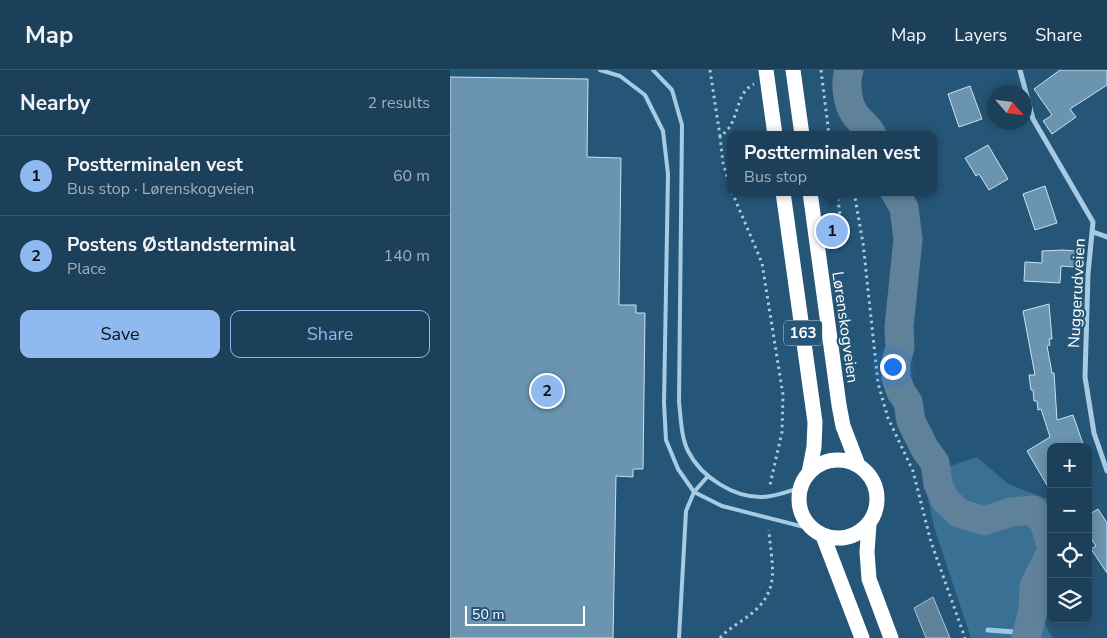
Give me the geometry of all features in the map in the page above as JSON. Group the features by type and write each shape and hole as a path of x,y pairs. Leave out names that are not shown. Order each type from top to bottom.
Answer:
{"highway":[{"path":"766,70 775,131"},
{"path":"793,70 801,131"},
{"name":"163","path":"784,196 815,422 814,448 809,473 800,488"},
{"name":"Lørenskogveien","path":"811,196 840,412 848,443 858,465"},
{"path":"809,473 817,466 837,460 858,465"},
{"name":"163","path":"858,465 872,478 878,497 874,516 869,524 867,568 869,579 891,638"},
{"path":"800,488 800,510 818,532 857,629"},
{"path":"818,532 833,539 853,536 869,524"}],"street":[{"name":"Nuggerudveien","path":"1020,70 1033,119 1093,222 1088,274 1085,376 1088,408 1094,434 1107,472"},
{"path":"1092,232 1107,237"}],"lane":[{"path":"600,70 620,76 645,95 663,131 668,174 664,403 666,440 678,469 694,492 722,506 818,532"},
{"path":"653,70 672,90 682,125 679,402 682,428 688,451 708,476 727,490 762,498 800,488"},
{"path":"679,638 686,511 694,492 708,476"}],"path":[{"path":"710,70 723,163 727,177"},
{"path":"815,71 820,71 828,131"},
{"path":"720,136 730,128 744,92 754,84"},
{"path":"733,196 762,263 778,343 784,395 784,415 770,485"},
{"path":"838,196 842,230 839,232"},
{"path":"855,196 863,243 878,383 888,418 913,471 930,542 965,638"},
{"path":"720,638 757,609 770,590 773,565 769,530"}],"shaded area":[{"path":"977,457 1008,484 1047,499 1047,607 1041,618 1053,638 971,638 934,527 923,475"},
{"path":"933,597 950,638 926,638 914,608"}],"building":[{"path":"1060,70 1107,70 1107,85 1070,109 1076,117 1052,134 1043,121 1052,115 1034,89"},
{"path":"450,77 588,79 587,157 621,158 619,305 636,305 636,313 645,313 643,469 633,469 633,477 616,476 613,638 450,638"},
{"path":"970,86 982,119 959,127 948,94"},
{"path":"988,145 1008,179 989,190 979,174 976,176 965,158"},
{"path":"1045,186 1057,223 1035,230 1023,194"},
{"path":"1042,251 1076,251 1075,267 1061,266 1060,283 1024,281 1025,262 1042,263"},
{"path":"1049,304 1052,339 1049,339 1050,345 1047,346 1052,373 1054,373 1057,420 1073,415 1083,443 1047,443 1047,485 1027,451 1050,437 1041,409 1038,410 1037,401 1034,401 1033,390 1031,390 1029,375 1035,375 1023,311"},
{"path":"1098,509 1107,523 1107,573 1092,550 1096,546 1092,540 1092,513"}],"waterway":[{"path":"849,70 848,98 854,113 869,131"},
{"path":"897,196 904,208 908,239 896,378 901,392 908,402 911,421 925,449 935,463 938,484 945,500 959,513 984,521 1011,512 1033,510 1044,522 1048,533"},
{"path":"1026,638 1033,611 1034,586 1047,560"},
{"path":"988,630 1027,633"}],"place":[{"name":"Postterminalen vest","path":"832,231"},
{"name":"Postens Østlandsterminal","path":"547,391"}]}
